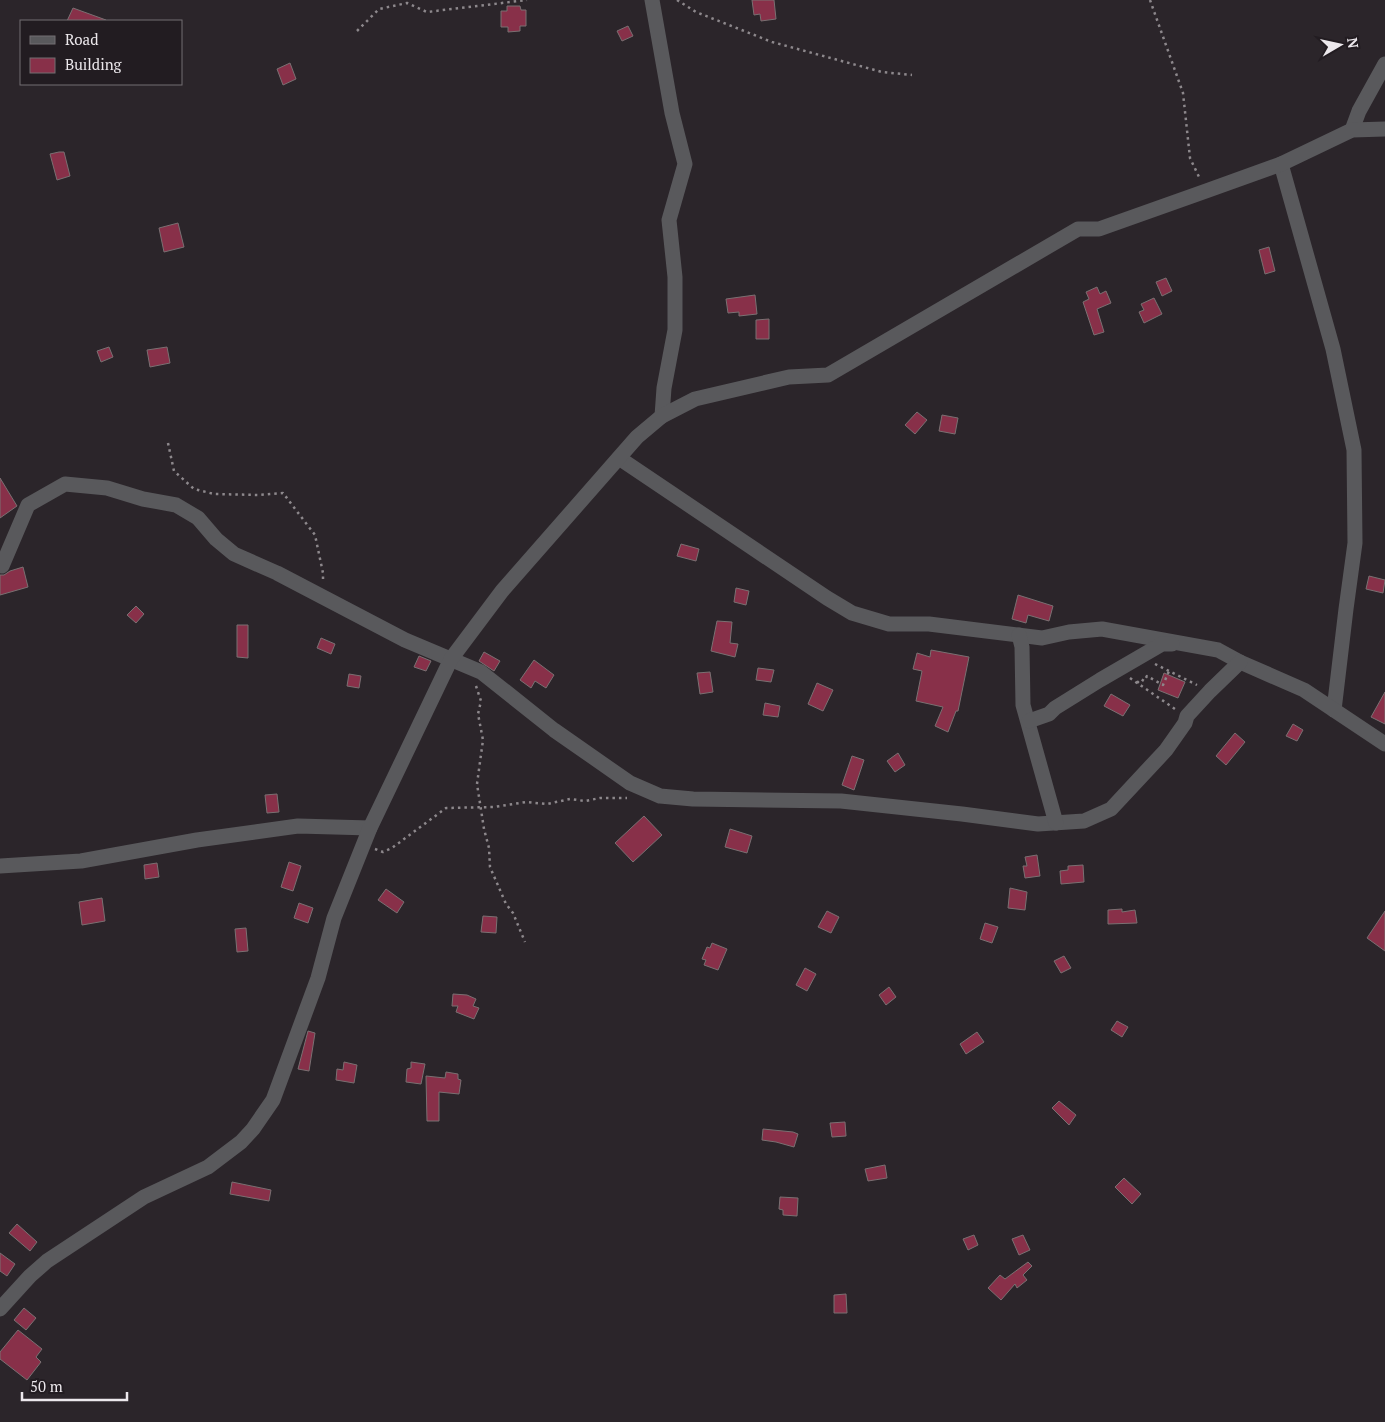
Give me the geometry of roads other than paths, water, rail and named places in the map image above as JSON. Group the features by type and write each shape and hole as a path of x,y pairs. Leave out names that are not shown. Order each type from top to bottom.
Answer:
{"street":[{"path":"652,0 672,112 685,164 669,220 675,277 675,330 664,388 662,416"},
{"path":"1352,130 1359,111 1385,64"},
{"path":"0,1309 30,1276 47,1261 144,1197 208,1167 241,1142 253,1129 273,1100 318,978 334,918 370,828 451,659 502,591 636,437 662,416 695,399 789,378 828,375 1078,229 1099,229 1281,164 1352,130 1385,129"},
{"path":"1281,164 1333,348 1354,450 1355,543 1334,710"},
{"path":"619,458 852,613 889,624 929,624 1042,638 1069,632 1102,629 1218,650 1240,662 1304,690 1385,744"},
{"path":"2,566 28,505 65,484 107,488 143,499 176,505 198,518 216,540 234,554 277,573 405,640 481,672 554,730 630,783 660,796 692,799 841,801 1038,824 1084,821 1111,808 1166,750 1185,723 1187,716 1240,662"},
{"path":"1019,635 1022,647 1023,705 1056,823"},
{"path":"1029,721 1049,714 1055,708 1162,644 1181,644"},
{"path":"0,866 80,861 197,840 298,826 370,828"}]}
